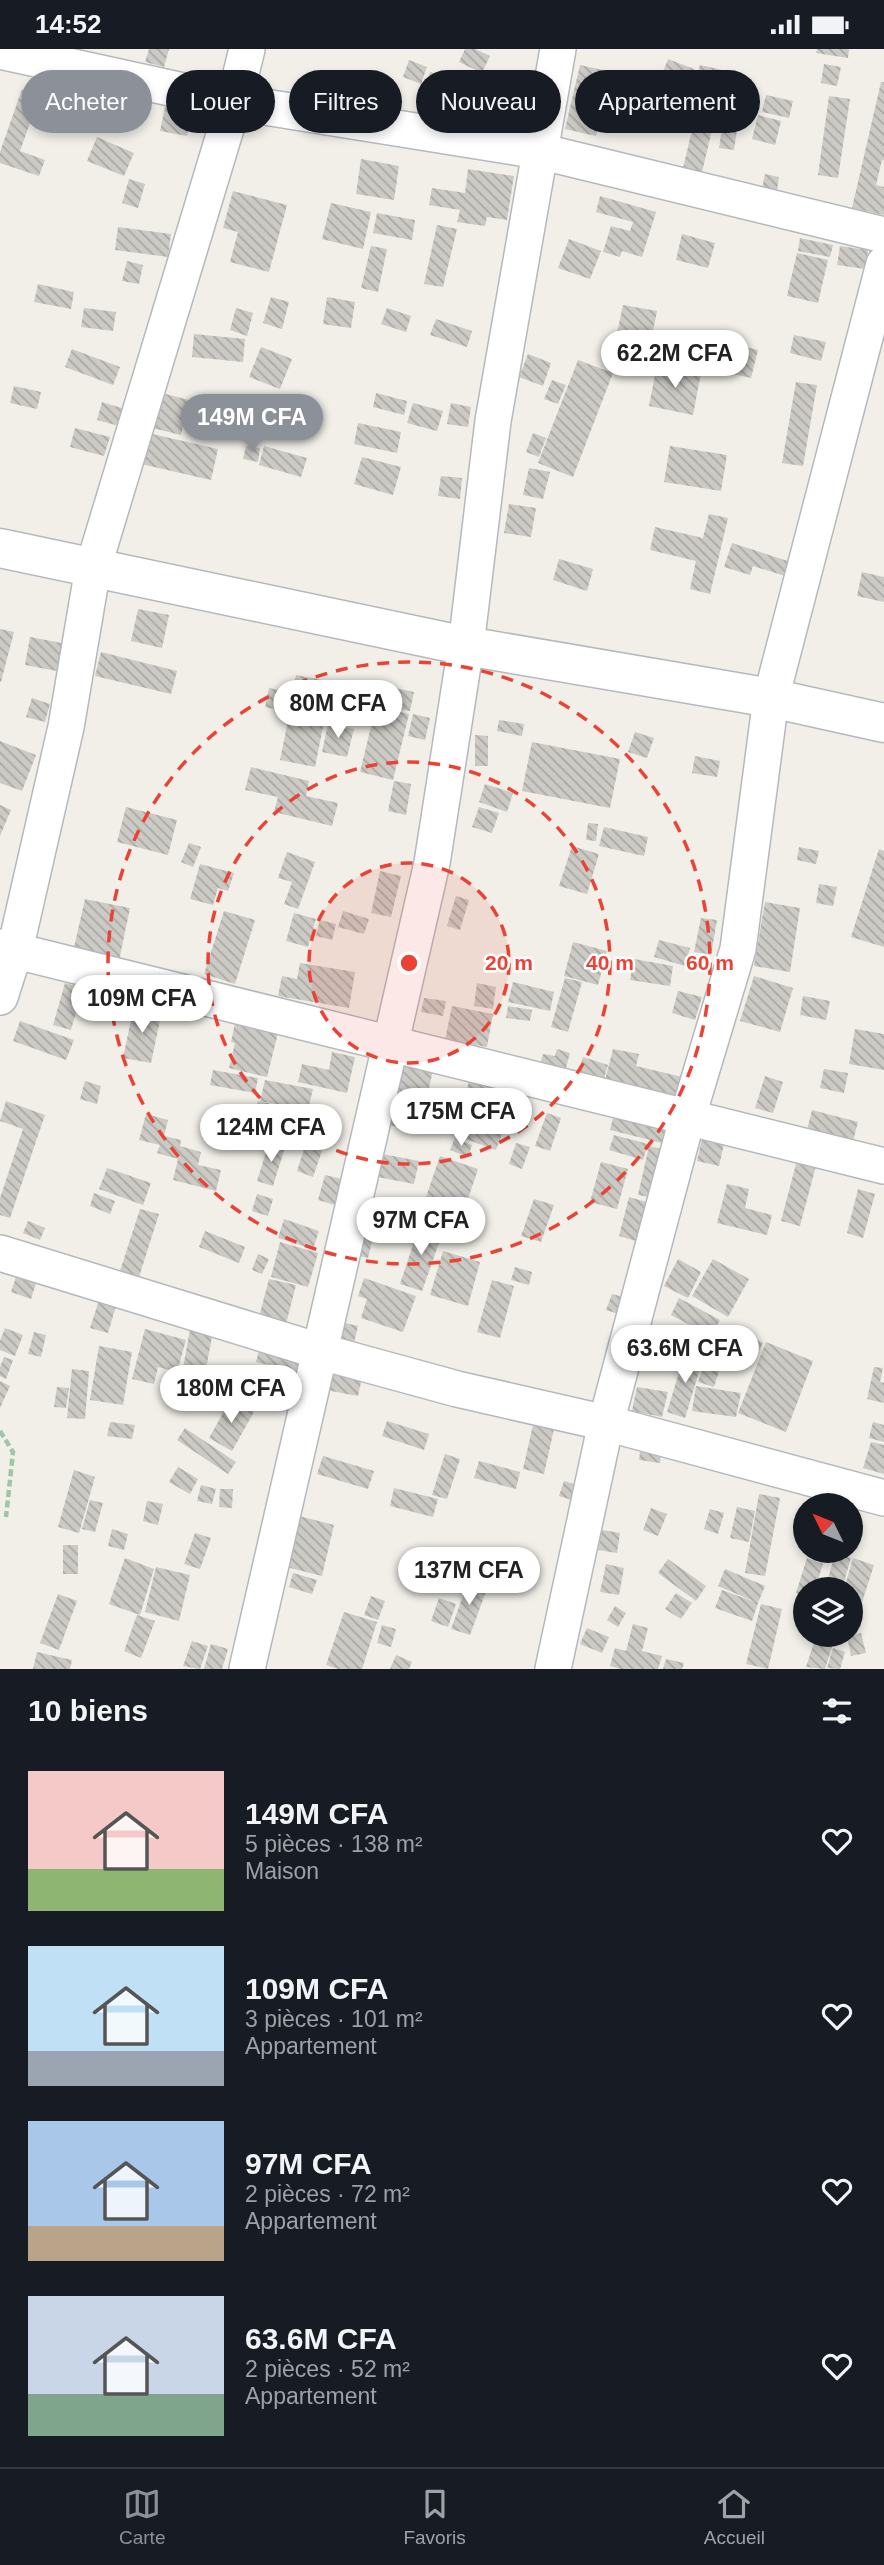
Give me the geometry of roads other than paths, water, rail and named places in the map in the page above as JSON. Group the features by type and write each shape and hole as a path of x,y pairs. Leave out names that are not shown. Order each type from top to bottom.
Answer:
{"street":[{"path":"242,70 247,49"},
{"path":"247,1669 322,1352 389,1044 432,863 466,646 493,421 558,49"},
{"path":"0,51 166,87"},
{"path":"275,109 539,151 884,235"},
{"path":"0,997 7,948 66,727 93,568 225,133"},
{"path":"553,1669 606,1423 687,1119 738,949 771,698 884,264"},
{"path":"0,548 466,646 771,698 884,723"},
{"path":"7,948 884,1166"},
{"path":"0,1253 322,1352 457,1389 606,1423 884,1499"}]}
